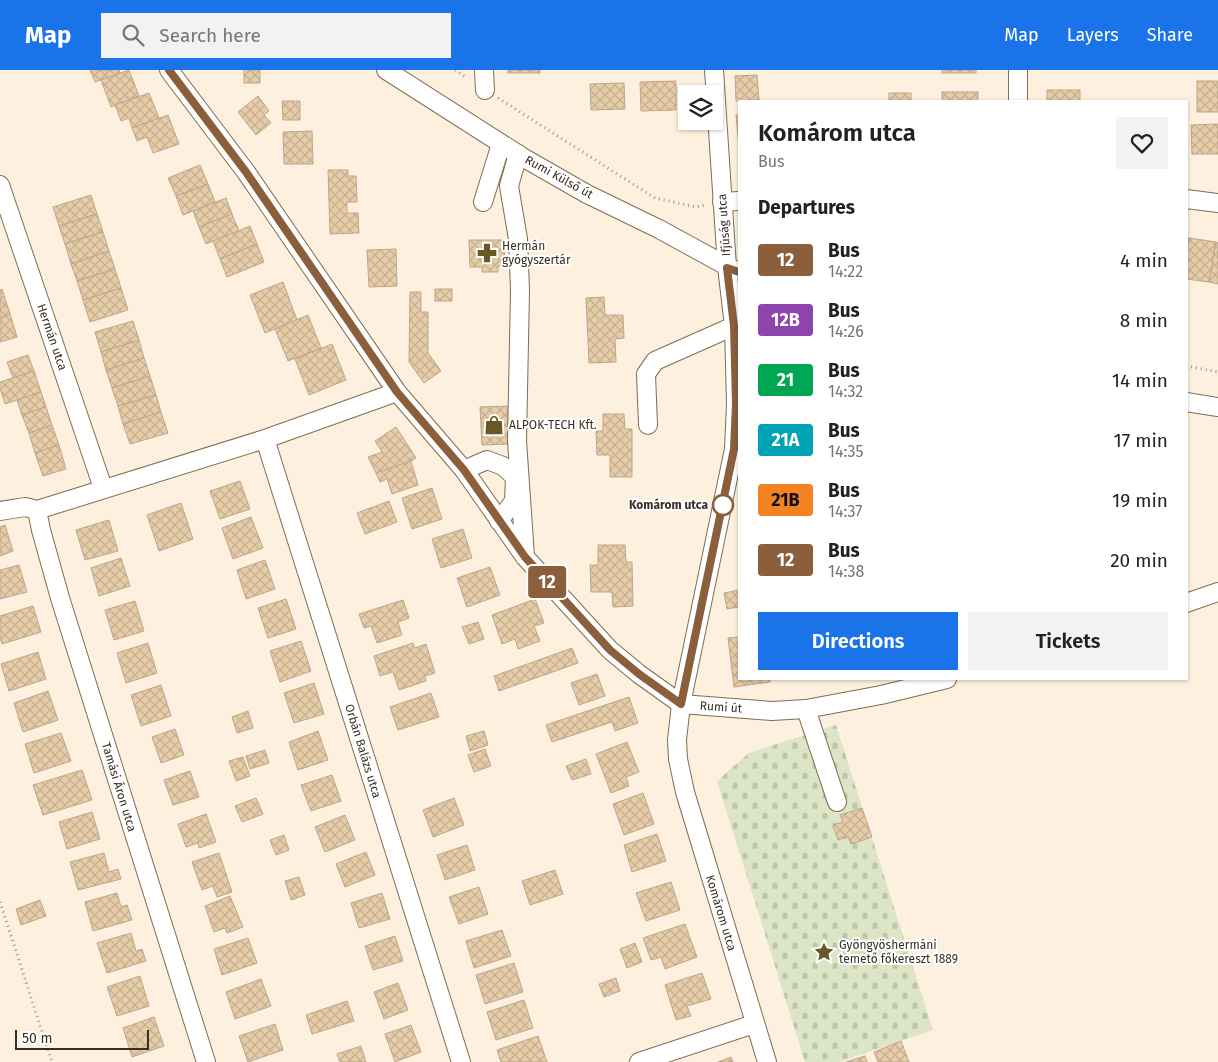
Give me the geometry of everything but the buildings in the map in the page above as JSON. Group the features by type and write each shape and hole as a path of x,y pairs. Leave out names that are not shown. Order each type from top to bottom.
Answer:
{"street":[{"name":"Rumi út","path":"170,70 246,172 397,392 464,470 525,557 610,650 639,674 681,704 772,711 806,709 881,695 943,680"},
{"name":"Rumi Külső út","path":"386,70 518,154 588,194 733,270"},
{"path":"484,70 485,90"},
{"name":"Ifjúság utca","path":"681,704 734,449 736,404 730,202 714,70"},
{"path":"1018,70 1018,100"},
{"path":"483,202 501,144"},
{"path":"518,154 509,186 518,239 520,290 517,441 525,557"},
{"name":"Hermán utca","path":"0,185 103,488"},
{"path":"1188,199 1218,204"},
{"path":"648,425 646,374 655,361 734,326"},
{"path":"0,511 25,508 37,510 265,439 397,392"},
{"path":"1188,402 1218,407"},
{"name":"Orbán Balázs utca","path":"265,439 461,1062"},
{"path":"464,470 488,460 503,466 515,478 514,501 499,521"},
{"name":"Tamási Áron utca","path":"37,510 60,598 206,1062"},
{"path":"1188,602 1218,592"},
{"name":"Komárom utca","path":"681,704 677,740 678,759 685,792 767,1062"},
{"path":"806,709 837,802"},
{"path":"639,1062 754,1024"}],"path":[{"path":"455,70 655,198 696,207 730,202"},
{"path":"1188,366 1218,372"},
{"path":"0,902 52,1062"}],"green space":[{"path":"836,725 933,1030 839,1062 805,1062 717,781 749,753"}],"bus line":[{"name":"12","path":"169,70 246,172 397,392 464,470 525,557 610,650 639,674 681,704 734,449 736,432 734,326 727,268 738,272"}],"place":[{"name":"Hermán gyógyszertár","path":"487,253"},
{"name":"ALPOK-TECH Kft.","path":"494,425"},
{"name":"Komárom utca","path":"723,505"},
{"name":"Gyöngyöshermáni temető főkereszt 1889","path":"824,952"}]}
